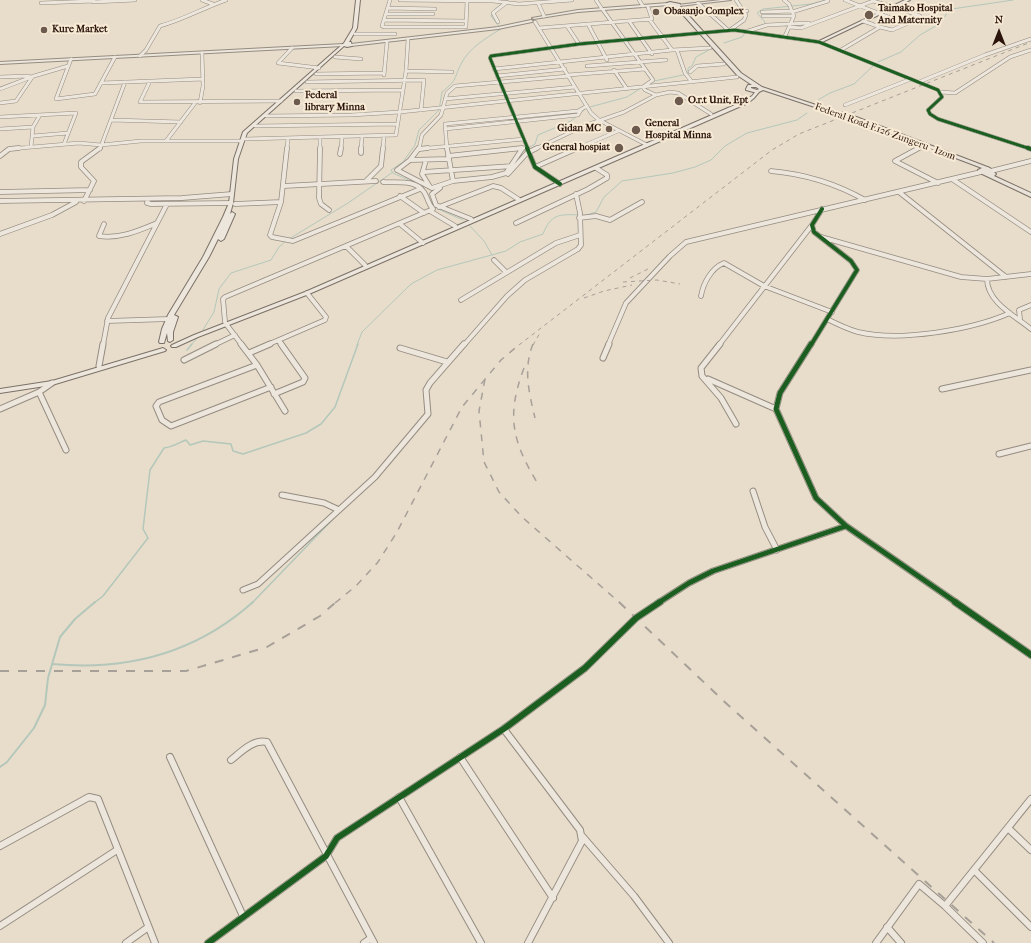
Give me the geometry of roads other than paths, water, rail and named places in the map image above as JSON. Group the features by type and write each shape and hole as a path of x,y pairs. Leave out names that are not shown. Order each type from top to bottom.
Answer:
{"main road":[{"path":"0,387 56,378 161,346 168,350 172,342 170,332 174,320 221,239 233,204 243,140 255,126 316,74 347,44 355,34 359,24 360,0"},
{"path":"161,346 169,319 215,240 233,204 232,194 236,159 245,132 254,122 281,101 347,44 355,28 360,0"},
{"path":"819,42 908,0"},
{"name":"Federal Road F.126 Zungeru - Izom","path":"673,4 724,64 749,89"},
{"name":"Federal Road F.126 Zungeru - Izom","path":"698,33 739,74 758,89 843,116 1031,191"},
{"path":"0,391 52,383 201,333 226,323 286,300 365,265 422,242 471,219 518,199 558,183 596,168 645,145 711,114 744,100 750,96 749,89 758,89 754,97 746,102 645,145 558,183 422,242 307,293 226,323"},
{"name":"Federal Road F.126 Zungeru - Izom","path":"843,116 972,168 986,172 1031,195"},
{"path":"972,168 975,172 973,174"}],"street":[{"path":"41,3 136,0"},
{"path":"202,0 213,4"},
{"path":"140,56 146,50 160,26 178,22 213,4 226,0"},
{"path":"390,0 382,27 466,28 465,21 467,1"},
{"path":"400,0 462,0 538,3 572,0"},
{"path":"424,36 433,21 434,9 438,0"},
{"path":"596,0 653,81 643,87"},
{"path":"639,0 643,6"},
{"path":"389,41 504,27 559,15 714,0"},
{"path":"534,20 544,16 643,6 730,0"},
{"path":"736,0 747,11"},
{"path":"784,0 790,5 794,16 785,36"},
{"path":"845,0 906,24"},
{"path":"794,16 762,14 792,12 828,1"},
{"path":"747,31 767,25 814,23 874,1 920,16 892,30 864,21"},
{"path":"498,22 493,13 506,2"},
{"path":"538,3 544,16"},
{"path":"698,3 729,30"},
{"path":"539,28 653,18 648,7"},
{"path":"388,8 434,9"},
{"path":"710,15 747,11"},
{"path":"729,30 745,19 747,11"},
{"path":"386,14 433,14"},
{"path":"649,19 672,50"},
{"path":"384,20 465,21"},
{"path":"534,20 561,62 578,94 599,120 645,145"},
{"path":"629,21 652,54"},
{"path":"772,23 773,21 791,24"},
{"path":"588,24 596,42 627,89"},
{"path":"567,26 579,44"},
{"path":"0,63 292,48 408,40 498,27"},
{"path":"841,50 880,27"},
{"path":"382,81 389,41 399,28"},
{"path":"558,183 535,167 499,82 490,58 491,56 596,42 729,30 747,31 819,42 919,82 940,92 955,93 1010,58 1031,50"},
{"path":"355,34 395,34"},
{"path":"0,156 8,149 64,144 101,145 141,141 166,142 397,135 405,80 408,40"},
{"path":"919,82 985,55 1031,40"},
{"path":"292,48 278,63 319,68"},
{"path":"494,69 652,54 672,50 710,48"},
{"path":"677,50 686,74 692,82"},
{"path":"166,142 198,103 203,89 202,52"},
{"path":"70,59 56,98 94,95 115,57"},
{"path":"335,57 361,59"},
{"path":"587,66 666,60"},
{"path":"690,72 697,66 724,64"},
{"path":"0,89 34,76 68,66"},
{"path":"497,76 565,69"},
{"path":"522,149 513,166 506,172 492,177 453,181 431,188 397,172 397,169 410,160 419,149 422,135 441,115 447,92 455,86 645,69"},
{"path":"406,71 452,72"},
{"path":"316,74 384,73"},
{"path":"0,77 34,76"},
{"path":"0,103 16,101 34,76"},
{"path":"266,116 351,115 438,109 737,77"},
{"path":"102,83 203,79"},
{"path":"844,105 911,79"},
{"path":"150,81 140,102 198,103 281,101"},
{"path":"306,82 425,81 421,110"},
{"path":"84,201 94,179 80,164 84,158 100,149 125,82"},
{"path":"445,100 575,87"},
{"path":"643,87 646,91 656,95"},
{"path":"296,91 403,90"},
{"path":"410,160 448,158 528,149 599,120 624,112 656,95 670,92 678,93 711,114"},
{"path":"940,92 942,97 928,110 932,116 1031,149"},
{"path":"445,129 578,115 581,110 587,106"},
{"path":"453,181 448,158 444,124 581,110"},
{"path":"0,117 76,113 64,144"},
{"path":"22,128 29,115"},
{"path":"31,147 33,127 40,115"},
{"path":"112,120 181,122"},
{"path":"255,126 398,124"},
{"path":"0,129 33,127"},
{"path":"535,167 618,131"},
{"path":"33,136 68,133"},
{"path":"366,181 381,166 384,136"},
{"path":"340,154 342,137"},
{"path":"361,154 362,137"},
{"path":"288,138 284,186 281,202 270,235 292,241 420,189"},
{"path":"320,138 318,184 319,201 329,210"},
{"path":"419,149 524,139"},
{"path":"921,147 895,161 938,183"},
{"path":"471,219 439,207 433,199 432,194 434,191 453,184 491,180 505,176 514,170 528,149"},
{"path":"426,160 424,172 422,174 431,188"},
{"path":"603,358 626,303 683,244 696,238 1031,161"},
{"path":"424,172 513,166"},
{"path":"516,223 607,178 608,175 596,168"},
{"path":"771,171 804,174 851,192 865,200"},
{"path":"952,179 1031,232"},
{"path":"284,186 376,181"},
{"path":"383,182 409,182 425,193 428,204 433,209 430,211"},
{"path":"439,207 492,186 501,188 518,199"},
{"path":"0,192 90,190"},
{"path":"899,192 1006,277"},
{"path":"0,201 84,201 232,194"},
{"path":"243,590 258,584 376,477 428,414 426,390 430,384 447,362 507,296 525,280 578,249 581,245 580,216 576,194"},
{"path":"400,196 424,213"},
{"path":"148,199 148,204 233,204 281,202"},
{"path":"0,234 52,215 77,201"},
{"path":"580,216 596,216 610,220 642,202"},
{"path":"99,366 107,321 167,204"},
{"path":"736,424 721,398 702,376 701,368 812,225 822,209"},
{"path":"285,411 249,353 226,323 223,299 430,211 455,226"},
{"path":"104,224 98,236 119,237 130,235 157,223"},
{"path":"400,224 422,242"},
{"path":"812,225 814,232 850,261 857,270 780,393 776,409 816,498 846,526 1031,655"},
{"path":"461,300 556,243 580,235"},
{"path":"820,237 942,273 961,277 987,279 1031,274"},
{"path":"346,246 365,265"},
{"path":"494,260 506,272"},
{"path":"701,296 702,286 722,264 764,286 832,312"},
{"path":"987,279 987,288 993,297 1010,313 1020,319 1031,329"},
{"path":"249,353 279,341 326,318 307,293"},
{"path":"1020,319 1019,310 1031,305"},
{"path":"827,320 859,333 888,336 956,329 989,323 1010,313"},
{"path":"107,321 169,319"},
{"path":"184,360 235,335"},
{"path":"274,394 303,382 305,378 279,341"},
{"path":"400,348 447,362"},
{"path":"257,365 160,402 156,406 161,418 172,426 271,387"},
{"path":"942,389 1031,370"},
{"path":"702,376 712,382 776,409"},
{"path":"0,409 39,392 52,383"},
{"path":"39,392 66,450"},
{"path":"999,454 1031,446"},
{"path":"753,491 765,527 777,550"},
{"path":"282,495 324,503 339,510"},
{"path":"208,943 326,856 337,838 460,756 505,728 585,668 636,618 664,598 713,571 846,526"},
{"path":"505,728 506,732 580,830 582,836 634,896 669,943"},
{"path":"231,760 257,742 262,740 267,742 326,856 372,940 364,943"},
{"path":"460,756 553,898"},
{"path":"170,757 243,916"},
{"path":"0,846 89,797 98,799 147,928 155,943"},
{"path":"399,797 481,943"},
{"path":"945,906 1031,799"},
{"path":"1008,828 1031,850"},
{"path":"528,943 582,841 582,836"},
{"path":"0,926 117,850"},
{"path":"974,870 1031,926"},
{"path":"876,943 917,885 922,885 983,943"},
{"path":"887,927 900,943"},
{"path":"126,943 147,928"}],"waterway":[{"path":"393,172 391,170 403,162 415,145 419,130 439,110 442,92 453,82 464,58 478,44 501,29 491,16 495,9 507,0"},
{"path":"764,25 765,22 757,13 763,9 811,4 826,0"},
{"path":"878,62 901,52 920,35 941,23 947,13 952,9 1013,0"},
{"path":"751,29 761,25"},
{"path":"724,43 742,37 745,33"},
{"path":"654,81 688,74 688,68 692,66 696,57 709,50"},
{"path":"818,100 830,93 854,84 873,66"},
{"path":"590,107 627,97 641,88"},
{"path":"518,161 523,151 535,144 538,135 571,121 585,109"},
{"path":"583,216 596,212 604,197 622,181 673,173 695,167 711,160 725,146 747,133 797,120 807,113"},
{"path":"289,239 348,203 393,172"},
{"path":"393,172 415,183"},
{"path":"422,187 427,193"},
{"path":"431,202 438,209 463,220"},
{"path":"492,255 506,251 520,242 543,234 549,222 556,217 561,215 579,215"},
{"path":"470,226 484,241 492,255"},
{"path":"201,333 214,312 219,289 231,273 271,260 279,247 286,241"},
{"path":"357,345 362,332 411,284 437,270 492,255"},
{"path":"191,345 199,336"},
{"path":"187,350 192,344"},
{"path":"94,603 103,596 148,538 143,529 150,470 164,448 186,440 190,445 203,441 231,444 233,451 243,454 306,433 321,424 335,407 358,344"},
{"path":"253,602 334,518"},
{"path":"52,664 60,637 75,619 95,602"},
{"path":"52,664 107,664 134,661 159,655 184,646 208,634 231,620 253,602"},
{"path":"0,767 7,762 34,728 45,705 48,678 52,664"}],"railway":[{"path":"519,345 772,150 799,134 1031,42"},
{"path":"630,278 648,269"},
{"path":"623,282 657,280 680,284"},
{"path":"584,298 604,291 632,285"},
{"path":"533,345 540,333"},
{"path":"485,379 501,360 520,344"},
{"path":"533,344 528,363 528,381 535,418"},
{"path":"524,368 515,400 514,428 522,454 538,484"},
{"path":"335,603 356,586 378,562 397,532 462,407 485,379"},
{"path":"485,379 479,411 484,462 499,492 522,517 620,603"},
{"path":"0,671 186,671 267,647 320,616 336,602"},
{"path":"619,602 728,705 994,943"}],"place":[{"name":"Obasanjo Complex","path":"656,12"},
{"name":"Taimako Hospital And Maternity","path":"869,15"},
{"name":"Kure Market","path":"44,30"},
{"name":"O.r.t Unit, Ept","path":"679,101"},
{"name":"Federal library Minna","path":"297,102"},
{"name":"Gidan MC","path":"609,129"},
{"name":"General Hospital Minna","path":"636,130"},
{"name":"General hospiat","path":"619,148"}]}
